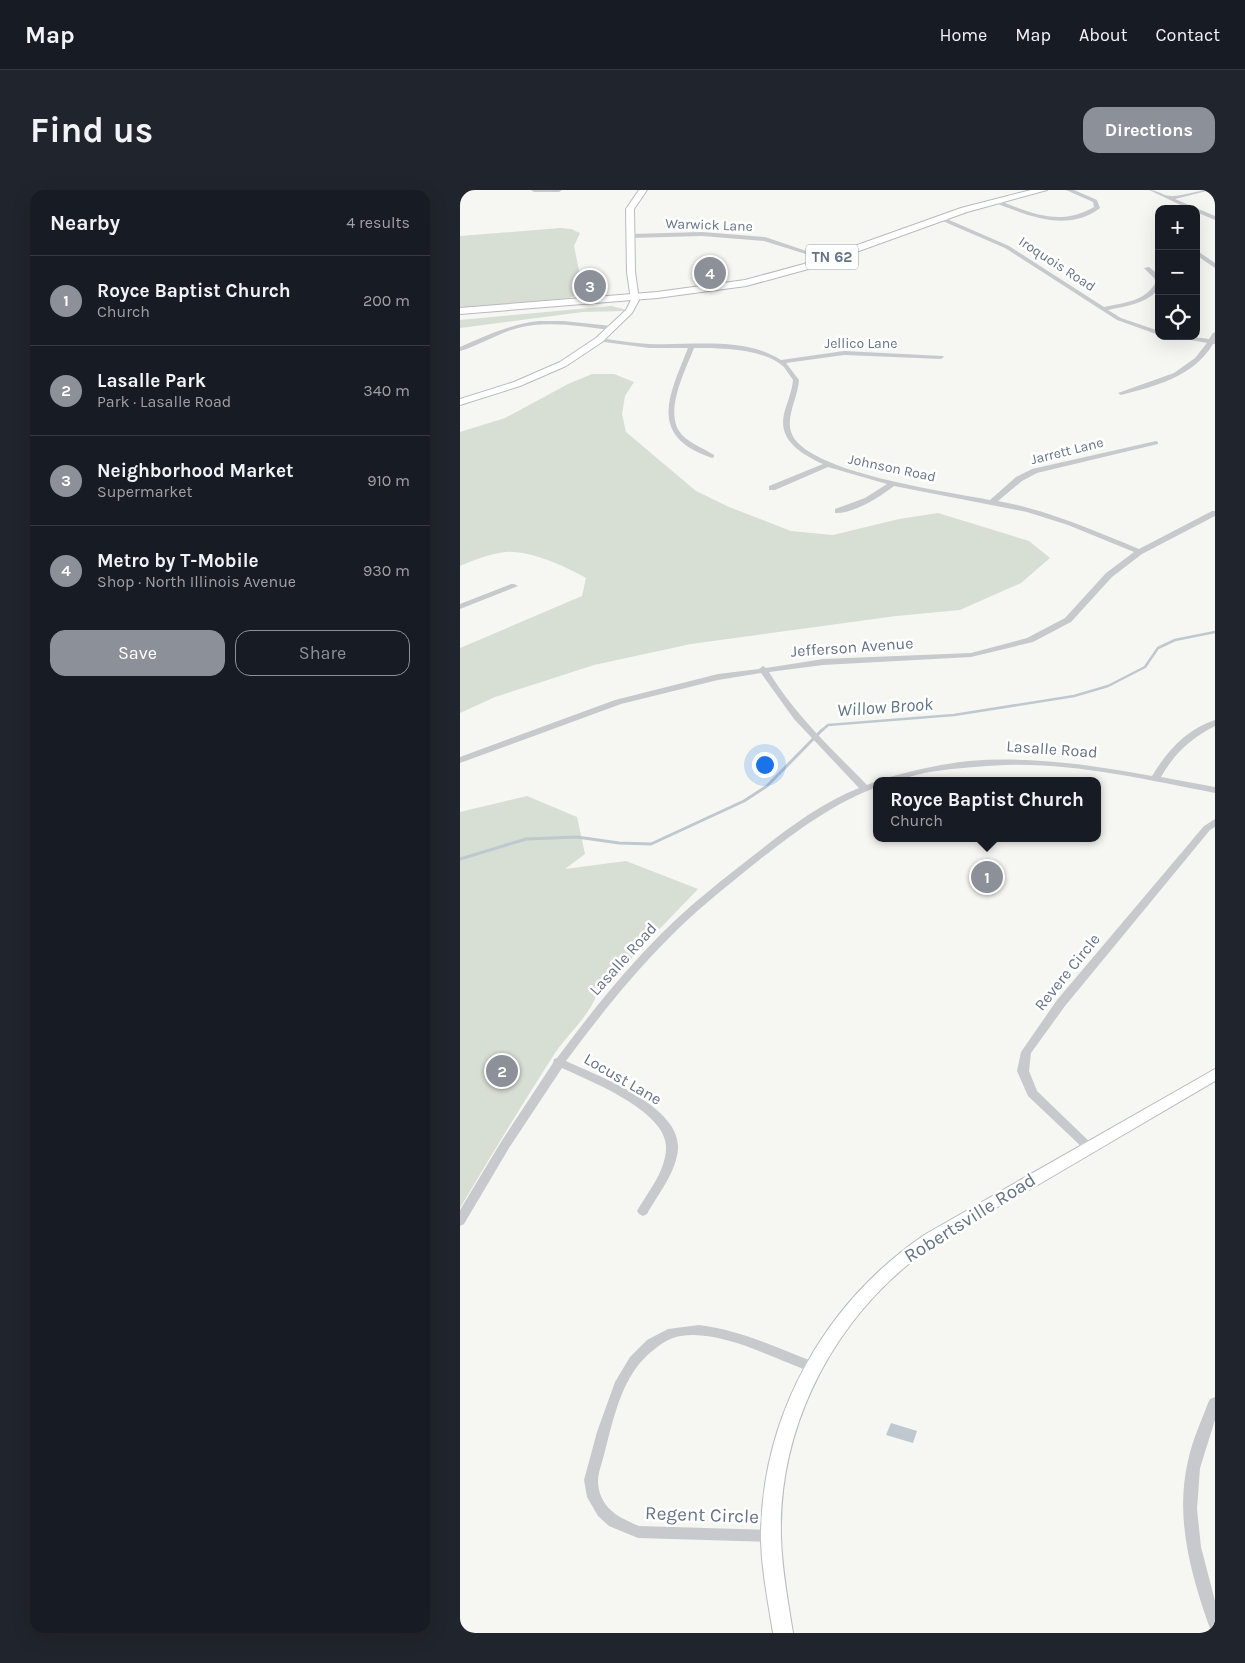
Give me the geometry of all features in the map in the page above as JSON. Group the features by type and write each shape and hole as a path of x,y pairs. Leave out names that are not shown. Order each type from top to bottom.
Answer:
{"highway":[{"name":"TN 62","path":"635,298 746,283 827,259 940,218 1027,190"},
{"name":"TN 62","path":"998,200 1042,190"},
{"path":"460,311 635,298"},
{"path":"460,317 635,298"}],"street":[{"path":"534,190 558,190"},
{"path":"460,402 545,372 574,358 599,340 629,311 635,298 631,272 630,210 642,190"},
{"path":"998,200 1051,220 1078,216 1097,208 1094,201 1069,190"},
{"path":"1152,190 1186,205"},
{"path":"1171,198 1208,190"},
{"path":"1200,211 1215,218"},
{"name":"Iroquois Road","path":"940,218 1007,247 1102,309 1128,323 1155,332"},
{"name":"Warwick Lane","path":"630,236 716,235 765,239 786,244 827,259"},
{"path":"1200,255 1215,266"},
{"path":"1147,268 1155,275"},
{"path":"1102,309 1146,298 1155,291"},
{"path":"460,349 516,327 532,324 560,323 612,328"},
{"path":"1121,393 1143,387 1188,368 1202,357 1213,342 1215,334"},
{"path":"599,340 649,346 746,349 781,362"},
{"path":"1199,340 1213,342"},
{"path":"692,346 672,404 670,418 675,431 681,437 712,456"},
{"name":"Jellico Lane","path":"781,362 844,353 941,357"},
{"name":"Johnson Road","path":"781,362 794,373 796,380 786,420 790,438 804,453 826,465 858,476 993,501 1056,519 1138,552"},
{"name":"Jarrett Lane","path":"993,501 1019,480 1035,471 1156,443"},
{"path":"772,488 826,465"},
{"path":"838,511 866,502 879,495 893,482"},
{"name":"Jefferson Avenue","path":"460,760 623,700 692,682 763,669 843,660 957,656 1007,648 1043,635 1068,620 1109,575 1138,552 1215,513"},
{"path":"460,607 514,586"},
{"path":"763,669 775,690 792,712 865,788"},
{"path":"1155,779 1174,748 1182,741 1215,723"},
{"name":"Lasalle Road","path":"900,777 952,766 1018,761 1075,765 1215,790"},
{"name":"Lasalle Road","path":"460,1221 517,1123 558,1062 617,988 665,936 703,901 797,826 820,811 873,785"},
{"name":"Revere Circle","path":"1089,1147 1032,1094 1023,1071 1026,1052 1061,1003 1207,828 1215,822"},
{"name":"Locust Lane","path":"558,1062 604,1084 644,1107 667,1127 672,1141 671,1155 643,1211"},
{"name":"Robertsville Road","path":"783,1633 771,1536 776,1475 788,1425 812,1367 854,1306 899,1262 942,1231 1215,1074"},
{"name":"Regent Circle","path":"771,1536 645,1534 638,1532 614,1522 603,1512 594,1497 591,1480 624,1376 633,1360 648,1345 663,1336 682,1331 700,1330 718,1333 812,1367"},
{"path":"1215,1403 1200,1441 1193,1468 1190,1500 1191,1528 1198,1574 1215,1623"}],"shaded area":[{"path":"560,228 571,229 580,233 574,246 580,275 575,296 460,308 460,236"},
{"path":"611,306 624,309 625,311 583,312 460,328 460,320"},
{"path":"592,374 614,374 634,382 625,396 622,414 626,432 696,491 729,507 791,531 833,535 899,519 938,513 1029,541 1050,558 1021,583 960,610 896,616 691,644 594,665 495,697 460,713 460,648 582,596 586,578 536,556 514,552 493,554 460,566 460,432 505,418 568,384"},
{"path":"527,796 577,817 585,854 565,869 626,861 698,889 597,994 589,1010 555,1053 460,1208 460,812"},
{"path":"891,1423 917,1431 913,1443 886,1435"}],"waterway":[{"name":"Willow Brook","path":"820,732 828,725 954,715 1074,696 1108,686 1145,667 1158,648 1175,640 1215,632"},
{"name":"Willow Brook","path":"460,859 526,839 577,837 619,843 651,844 744,801 767,786 820,732"}],"place":[{"name":"Metro by T-Mobile","path":"710,273"},
{"name":"Neighborhood Market","path":"590,286"},
{"name":"Royce Baptist Church","path":"987,877"},
{"name":"Lasalle Park","path":"502,1071"}]}
